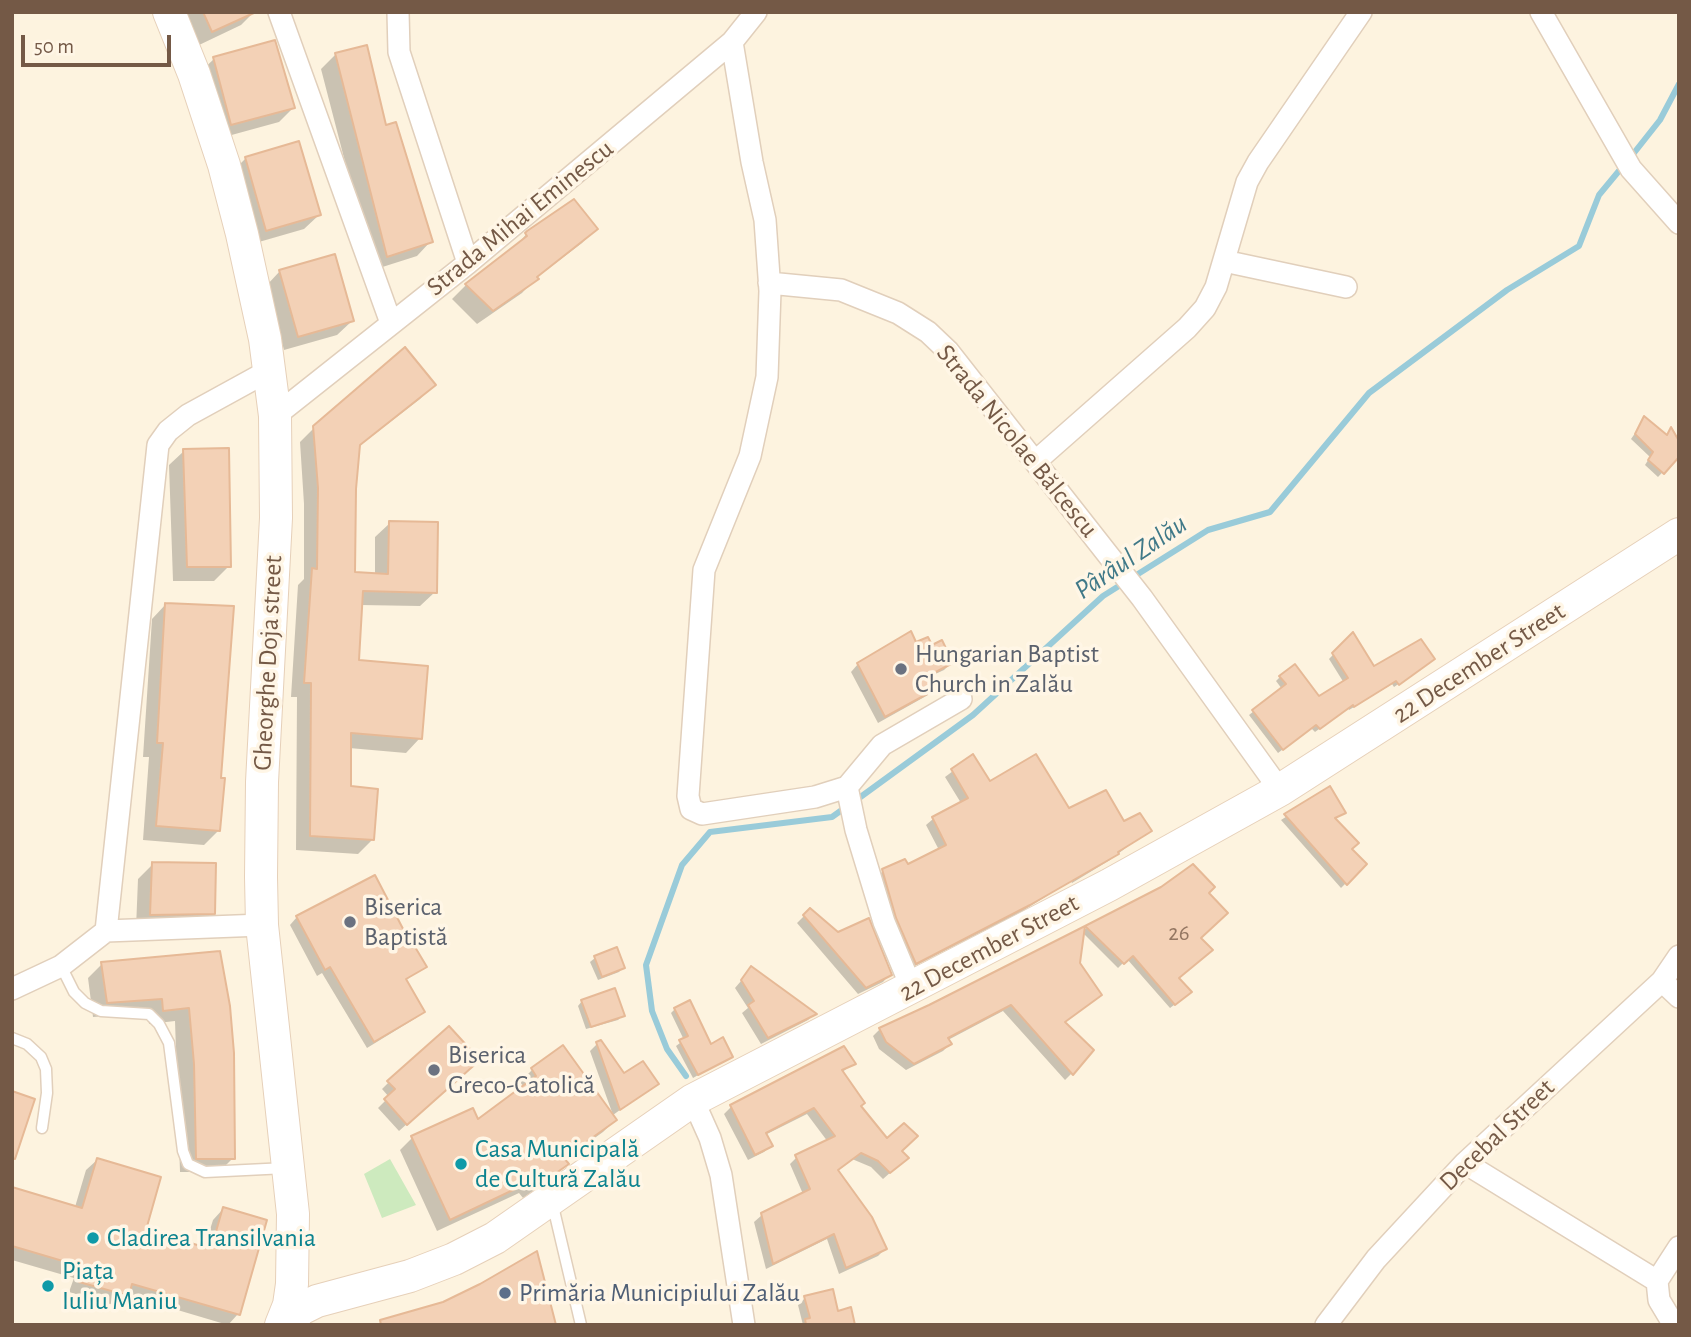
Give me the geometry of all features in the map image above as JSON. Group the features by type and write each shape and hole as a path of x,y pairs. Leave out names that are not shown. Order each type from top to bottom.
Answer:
{"main road":[{"name":"Gheorghe Doja street","path":"169,12 194,74 223,165 257,297 275,416 276,518 261,830 262,925 289,1168 294,1266 289,1305 282,1325"},
{"name":"22 December Street","path":"282,1325 301,1309 317,1301 410,1276 454,1259 495,1238 693,1100 1109,886 1280,790 1679,534"}],"street":[{"path":"279,12 391,323"},
{"path":"398,12 399,52 468,263"},
{"name":"Strada Mihai Eminescu","path":"275,416 468,263 732,42 756,12"},
{"path":"1036,461 1187,328 1205,307 1216,287 1247,182 1361,12"},
{"path":"1541,12 1631,169 1679,223"},
{"path":"732,42 752,162 765,220 769,283 767,377 750,456 704,570 688,796 691,809 702,814 815,797 847,787 882,745 961,699"},
{"path":"1224,261 1346,288"},
{"name":"Strada Nicolae Bălcescu","path":"769,283 841,290 898,313 928,332 948,351 1142,598 1280,790"},
{"path":"106,931 158,445 168,431 188,415 270,370"},
{"path":"847,787 856,830 884,922 912,989"},
{"path":"12,989 61,966 106,931 262,925"},
{"name":"Decebal Street","path":"1326,1325 1376,1259 1465,1163 1662,981 1679,956"},
{"path":"1662,981 1679,997"},
{"path":"693,1100 710,1138 721,1175 744,1325"},
{"path":"1465,1163 1657,1281"},
{"path":"1674,1325 1659,1300 1657,1281 1679,1247"}],"lane":[{"path":"61,966 74,992 85,1003 101,1011 149,1014 159,1024 169,1043 183,1151 188,1164 205,1172 289,1168"},
{"path":"12,1038 27,1044 41,1056 46,1069 47,1093 42,1128"},
{"path":"551,1200 582,1325"}],"green space":[{"path":"390,1159 416,1205 382,1218 364,1174"}],"building":[{"path":"203,12 256,12 212,32"},
{"path":"275,40 295,108 231,125 213,57"},
{"path":"367,45 386,125 396,122 433,242 387,257 335,53"},
{"path":"299,141 321,215 266,231 245,157"},
{"path":"574,199 598,229 537,277 539,279 493,311 465,284 527,236 527,231"},
{"path":"335,254 354,321 298,337 279,270"},
{"path":"405,347 436,385 360,445 356,489 355,572 388,574 389,521 438,522 437,593 363,591 359,660 428,666 422,739 351,733 351,786 378,789 374,840 310,836 311,683 304,683 312,568 317,569 318,488 313,426"},
{"path":"1644,416 1667,435 1671,427 1679,441 1679,457 1664,474 1648,460 1653,452 1635,434"},
{"path":"229,448 231,567 187,567 183,449"},
{"path":"165,603 234,606 221,778 225,778 220,831 156,826 163,743 157,743"},
{"name":"Hungarian Baptist Church in Zalău","path":"911,631 916,642 928,637 932,645 942,640 953,663 930,675 938,688 885,717 857,663"},
{"path":"1353,632 1374,666 1421,639 1435,659 1399,685 1396,681 1354,707 1353,705 1320,729 1316,725 1283,750 1252,710 1286,684 1279,676 1295,664 1319,696 1348,678 1332,653"},
{"path":"973,754 990,781 1036,754 1069,808 1106,790 1124,821 1140,813 1152,831 1118,852 1119,854 1030,905 916,964 896,918 882,869 905,859 908,864 946,845 932,817 968,798 951,769"},
{"path":"1330,786 1346,813 1335,818 1359,843 1352,849 1367,864 1347,885 1284,814"},
{"path":"152,862 216,863 215,914 150,915"},
{"path":"1193,864 1215,887 1209,893 1228,913 1201,938 1213,950 1179,978 1192,992 1175,1005 1133,956 1124,964 1085,926 1161,887"},
{"path":"375,875 413,948 415,947 427,967 406,979 425,1012 374,1042 330,967 325,970 296,916"},
{"path":"810,908 838,932 869,918 892,975 866,988 803,915"},
{"path":"1085,926 1080,963 1102,995 1065,1022 1094,1050 1073,1075 1011,1005 948,1038 952,1044 914,1064 886,1042 879,1028"},
{"path":"617,947 625,968 602,977 594,956"},
{"path":"220,951 230,1006 234,1053 235,1159 196,1159 194,1064 189,1008 163,1011 162,999 107,1003 101,962"},
{"path":"751,966 817,1014 768,1038 748,1005 754,1001 741,980"},
{"path":"615,988 625,1016 591,1027 581,1000"},
{"path":"690,1000 711,1044 723,1037 733,1057 698,1075 679,1040 688,1036 674,1008"},
{"name":"Biserica Greco-Catolică","path":"449,1026 480,1060 407,1125 384,1099 395,1089 387,1081"},
{"path":"601,1040 624,1073 643,1061 659,1084 620,1110 596,1042"},
{"path":"563,1045 617,1120 564,1158 569,1164 536,1187 532,1181 450,1220 411,1136 473,1108 478,1119 536,1076 531,1068"},
{"path":"844,1046 856,1064 842,1070 865,1103 861,1106 887,1138 904,1123 918,1136 902,1151 909,1158 890,1173 878,1161 861,1153 838,1170 872,1217 887,1249 846,1268 834,1234 773,1264 761,1213 810,1189 795,1155 835,1136 814,1108 766,1133 773,1146 755,1155 730,1105"},
{"path":"12,1091 35,1099 15,1159 12,1158"},
{"name":"Cladirea Transilvania","path":"97,1158 161,1177 146,1230 211,1249 223,1207 267,1220 240,1315 132,1284 129,1296 79,1282 83,1267 12,1246 12,1187 82,1208"},
{"name":"Primăria Municipiului Zalău","path":"537,1251 556,1325 381,1325 380,1320 443,1302"},
{"path":"833,1289 838,1311 851,1307 855,1325 806,1325 805,1319 810,1318 804,1296"}],"waterway":[{"name":"Pârâul Zalău","path":"1630,158 1660,120 1679,84"},
{"name":"Pârâul Zalău","path":"855,801 973,715 1103,596 1208,530 1270,512 1369,393 1507,290 1579,246 1599,195 1623,166"},
{"name":"Pârâul Zalău","path":"686,1076 667,1049 652,1011 646,965 682,865 710,832 832,817 846,807"}],"place":[{"name":"Hungarian Baptist Church in Zalău","path":"901,669"},
{"name":"Biserica Baptistă","path":"350,922"},
{"name":"Biserica Greco-Catolică","path":"434,1070"},
{"name":"Casa Municipală de Cultură Zalău","path":"461,1164"},
{"name":"Cladirea Transilvania","path":"93,1238"},
{"name":"Piața Iuliu Maniu","path":"48,1286"},
{"name":"Primăria Municipiului Zalău","path":"505,1293"}]}
